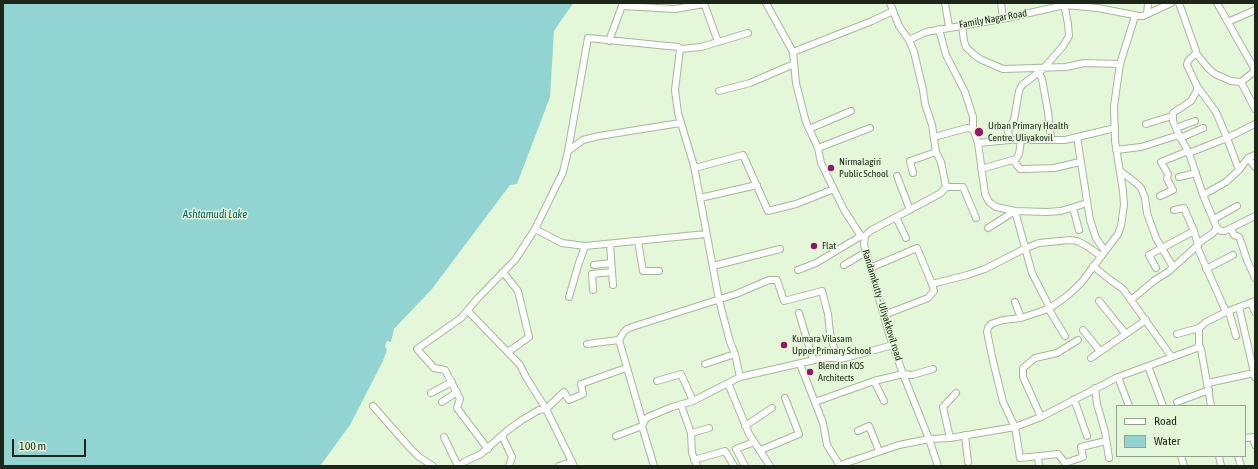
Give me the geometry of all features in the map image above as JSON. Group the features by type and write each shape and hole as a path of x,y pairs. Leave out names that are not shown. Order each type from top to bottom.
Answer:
{"street":[{"path":"609,41 623,5 675,8 704,3 718,42"},
{"path":"766,3 793,52 798,88 806,122 818,148 821,163 844,210 863,236 816,263 798,270"},
{"path":"890,3 899,26 909,40 914,52 925,104 934,137 936,152 941,162 946,187 963,187 976,218"},
{"path":"945,3 950,27"},
{"path":"1001,3 1003,18"},
{"path":"1147,14 1148,3"},
{"name":"Family Nagar Road","path":"909,40 926,32 939,29 1003,18 1065,4 1098,8 1135,16 1143,16 1171,3"},
{"path":"1179,3 1196,53 1215,74 1231,82 1241,82 1255,70 1217,3"},
{"path":"1010,140 1008,130 1014,120 1019,91 1022,85 1046,66 1063,46 1069,36 1065,4"},
{"path":"1228,22 1255,10"},
{"path":"793,52 872,21 893,11"},
{"path":"1106,441 1081,447 1083,457 1065,463 1058,454 1020,458 1015,427 1003,402 987,332 990,324 1003,320 1021,318 1049,308 1068,296 1081,283 1113,241 1121,226 1124,191 1116,150 1114,106 1120,64 1135,16"},
{"path":"962,25 966,47 980,59 1003,69 1046,66 1066,67 1084,63 1120,64"},
{"path":"939,29 946,55 965,92 973,117 973,129 978,143 985,194 989,202 996,207 1015,211 1047,212 1073,208 1087,203"},
{"path":"488,449 457,408 460,399 445,370 434,368 417,349 461,318 468,311 478,298 515,260 535,229 563,172 588,38 678,47 680,49 701,47 748,33"},
{"path":"680,49 675,90 678,113 695,168 719,300 730,342 736,354 740,377"},
{"path":"1196,53 1188,61 1187,65 1197,86 1216,112 1239,170"},
{"path":"719,90 750,83 794,64"},
{"path":"1039,73 1042,79 1051,139"},
{"path":"1241,82 1255,109"},
{"path":"1146,124 1172,116 1176,110 1193,98 1197,86"},
{"path":"809,129 851,111"},
{"path":"1172,116 1180,137 1189,152 1203,195 1217,228 1221,231 1225,231 1255,216"},
{"path":"1176,128 1195,121"},
{"path":"568,151 583,140 680,123"},
{"path":"1160,196 1173,190 1167,179 1168,174 1161,162 1227,138 1255,124"},
{"path":"818,148 870,128"},
{"path":"934,137 967,128 973,129"},
{"path":"978,143 1010,140 1058,140 1114,128"},
{"path":"1116,150 1141,147 1180,137 1203,128"},
{"path":"1077,137 1080,162 1093,231 1105,251"},
{"path":"982,169 1014,160 1019,154 1021,140"},
{"path":"913,173 910,161 936,152"},
{"path":"695,168 743,155 768,212 796,204 834,189"},
{"path":"1203,195 1226,182 1239,170 1248,158 1255,155"},
{"path":"1248,158 1255,167"},
{"path":"1014,160 1020,169 1054,168 1080,162"},
{"path":"1120,171 1136,182 1141,188 1145,198 1147,213 1156,238 1173,268"},
{"path":"1179,177 1196,173"},
{"path":"897,176 910,210"},
{"path":"700,198 757,185"},
{"name":"Randamkutty - Uliyakkovil road","path":"938,466 893,345 870,268 863,236 941,193 946,187"},
{"path":"1214,219 1236,206"},
{"path":"1073,208 1079,230"},
{"path":"1174,210 1184,208 1194,231 1198,245 1198,253 1228,312 1236,336"},
{"path":"988,228 1015,211"},
{"path":"1015,211 1032,273 1049,308 1066,336"},
{"path":"896,217 906,238"},
{"path":"1132,300 1155,280 1173,268 1200,242 1216,231 1217,228"},
{"path":"535,229 562,243 585,246 638,242 706,234"},
{"path":"1231,229 1234,235 1239,237 1246,260 1255,278"},
{"path":"1156,268 1149,255 1161,247 1194,231"},
{"path":"932,284 985,269 1039,243 1073,240 1085,245 1101,256"},
{"path":"638,242 643,271 659,271"},
{"path":"610,244 613,285"},
{"path":"569,297 585,246"},
{"path":"870,268 917,248 932,284 934,291 928,298 884,315"},
{"path":"713,266 780,249"},
{"path":"844,265 866,252"},
{"path":"1206,269 1233,255"},
{"path":"594,264 611,263"},
{"path":"1093,266 1124,289 1171,356"},
{"path":"503,272 518,291 530,337 508,352"},
{"path":"594,290 592,274 612,272"},
{"path":"654,466 619,340 620,336 627,329 719,300 774,279 777,280 784,301 822,292 828,314 830,333 837,358"},
{"path":"1099,301 1126,333"},
{"path":"1015,302 1021,318"},
{"path":"1177,334 1199,328 1206,322 1253,302 1255,312"},
{"path":"1208,383 1255,375 1239,308"},
{"path":"468,311 520,365 546,408 573,464 559,466"},
{"path":"800,313 813,360"},
{"path":"1091,358 1146,320"},
{"path":"1199,328 1199,345 1202,349 1211,405"},
{"path":"1083,330 1100,351"},
{"path":"587,344 619,340"},
{"path":"1041,417 1023,376 1023,368 1035,358 1057,352 1078,340"},
{"path":"616,436 642,425 648,417 672,407 693,401 740,377 813,360 837,358 893,345"},
{"path":"800,364 823,423 828,445 840,466 899,445 929,439 965,436 1015,427 1057,410 1074,399 1118,377 1171,356 1191,351 1199,345"},
{"path":"705,364 736,354"},
{"path":"1148,366 1163,405"},
{"path":"444,437 458,466 481,454 522,420 538,410 546,408 564,392 569,400 583,394 581,384 626,368"},
{"path":"815,402 874,381 903,374 912,376 933,368"},
{"path":"656,381 681,374 693,401"},
{"path":"1118,377 1129,405"},
{"path":"874,381 884,401"},
{"path":"431,393 452,382"},
{"path":"728,383 745,426 770,466"},
{"path":"1095,388 1109,458"},
{"path":"1177,402 1209,390"},
{"path":"442,402 457,392"},
{"path":"950,438 943,407 956,393"},
{"path":"761,450 799,434 786,398"},
{"path":"1074,399 1087,436"},
{"path":"681,405 691,433 692,453 695,463 725,451 734,466"},
{"path":"373,406 419,457 433,466"},
{"path":"745,426 772,408"},
{"path":"858,430 869,426 879,451"},
{"path":"691,433 709,428"},
{"path":"502,436 512,457 510,466"},
{"path":"965,436 968,462"},
{"path":"1254,437 1255,445"},
{"path":"745,466 736,449 754,442"},
{"path":"1038,456 1039,466"}],"water":[{"name":"Ashtamudi Lake","path":"3,3 573,3 554,31 550,97 517,184 510,185 432,289 394,329 391,342 387,341 385,346 387,350 383,361 350,425 320,466 3,466"}],"place":[{"name":"Urban Primary Health Centre, Uliyakovil","path":"979,132"},
{"name":"Nirmalagiri Public School","path":"831,168"},
{"name":"Flat","path":"814,246"},
{"name":"Kumara Vilasam Upper Primary School","path":"784,345"},
{"name":"Blend in KOS Architects","path":"810,372"}]}
